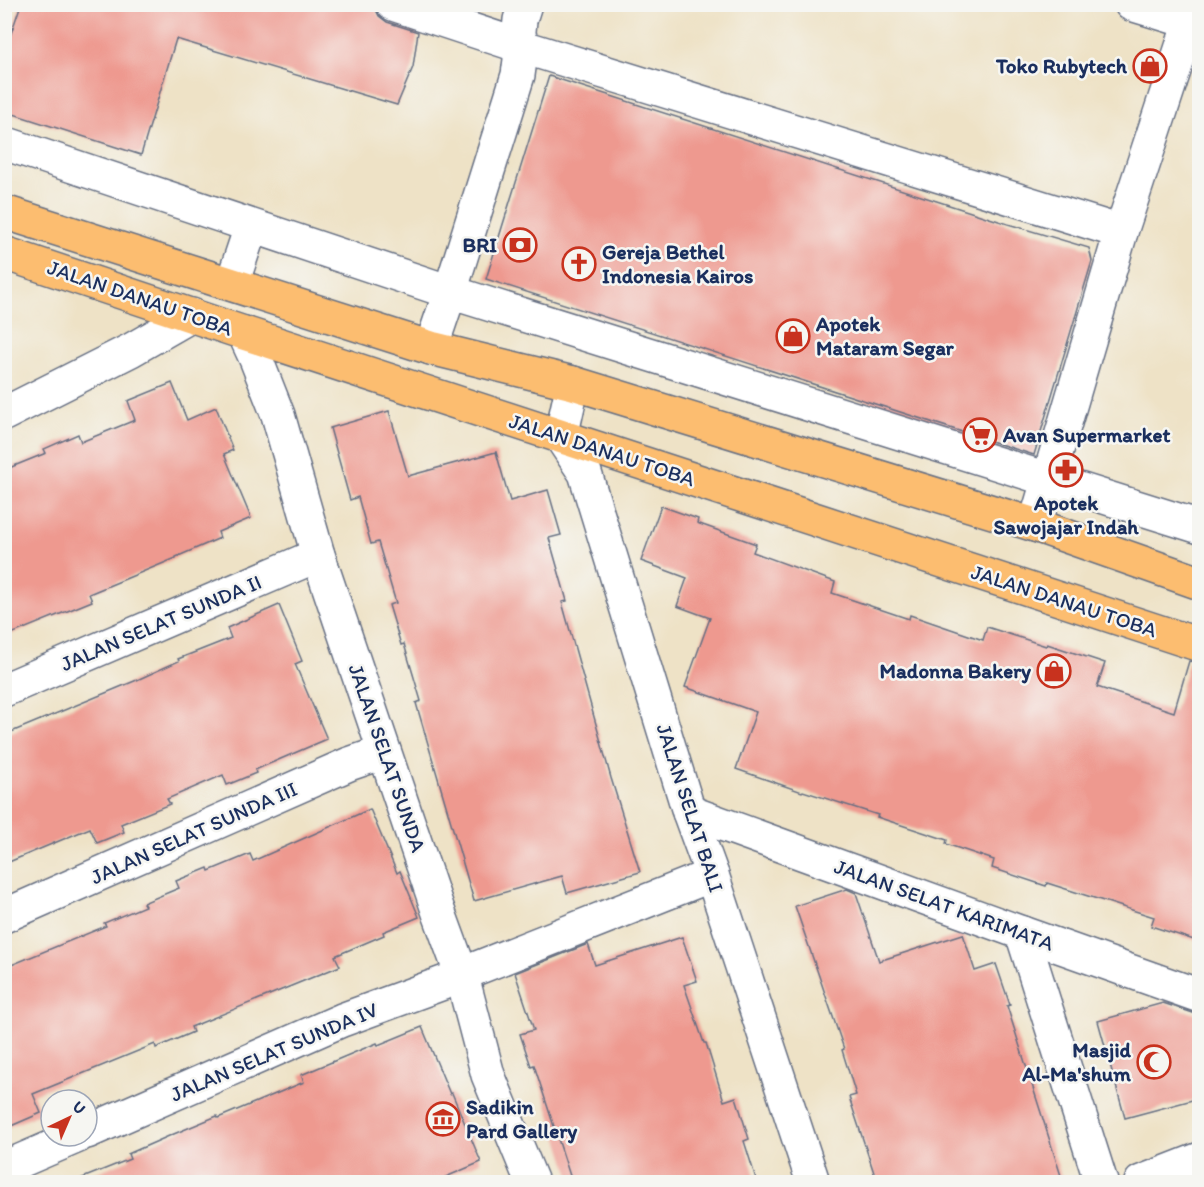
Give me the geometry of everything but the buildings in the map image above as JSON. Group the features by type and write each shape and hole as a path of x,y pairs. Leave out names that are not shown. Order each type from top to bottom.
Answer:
{"main road":[{"name":"JALAN DANAU TOBA","path":"4,212 431,348 573,383 1035,525 1200,583"},
{"name":"JALAN DANAU TOBA","path":"4,252 244,333 1200,645"}],"street":[{"path":"393,4 452,14 520,46 1121,232"},
{"path":"431,348 518,75 520,20 525,4"},
{"path":"1035,525 1121,232 1193,13 1131,4"},
{"path":"4,143 450,292 1200,527"},
{"path":"232,284 250,226"},
{"path":"4,414 131,350 192,315"},
{"name":"JALAN SELAT SUNDA","path":"244,333 278,415 318,555 462,976 488,1075 523,1180"},
{"path":"561,436 573,383"},
{"name":"JALAN SELAT BALI","path":"561,436 585,473 689,812 813,1182"},
{"name":"JALAN SELAT SUNDA II","path":"4,690 318,555"},
{"name":"JALAN SELAT SUNDA III","path":"4,916 349,765 384,752"},
{"name":"JALAN SELAT KARIMATA","path":"689,812 1200,996"},
{"name":"JALAN SELAT SUNDA IV","path":"99,1127 342,1020 462,976 472,970 712,875"},
{"path":"1022,933 1101,1182"},
{"path":"4,1168 50,1148"},
{"path":"1141,1182 1200,1159"}],"place":[{"name":"Toko Rubytech","path":"1150,66"},
{"name":"BRI","path":"520,245"},
{"name":"Gereja Bethel Indonesia Kairos","path":"579,264"},
{"name":"Apotek Mataram Segar","path":"793,336"},
{"name":"Avan Supermarket","path":"980,435"},
{"name":"Apotek Sawojajar Indah","path":"1066,470"},
{"name":"Madonna Bakery","path":"1054,671"},
{"name":"Masjid Al-Ma'shum","path":"1154,1062"},
{"name":"Sadikin Pard Gallery","path":"443,1119"}]}
